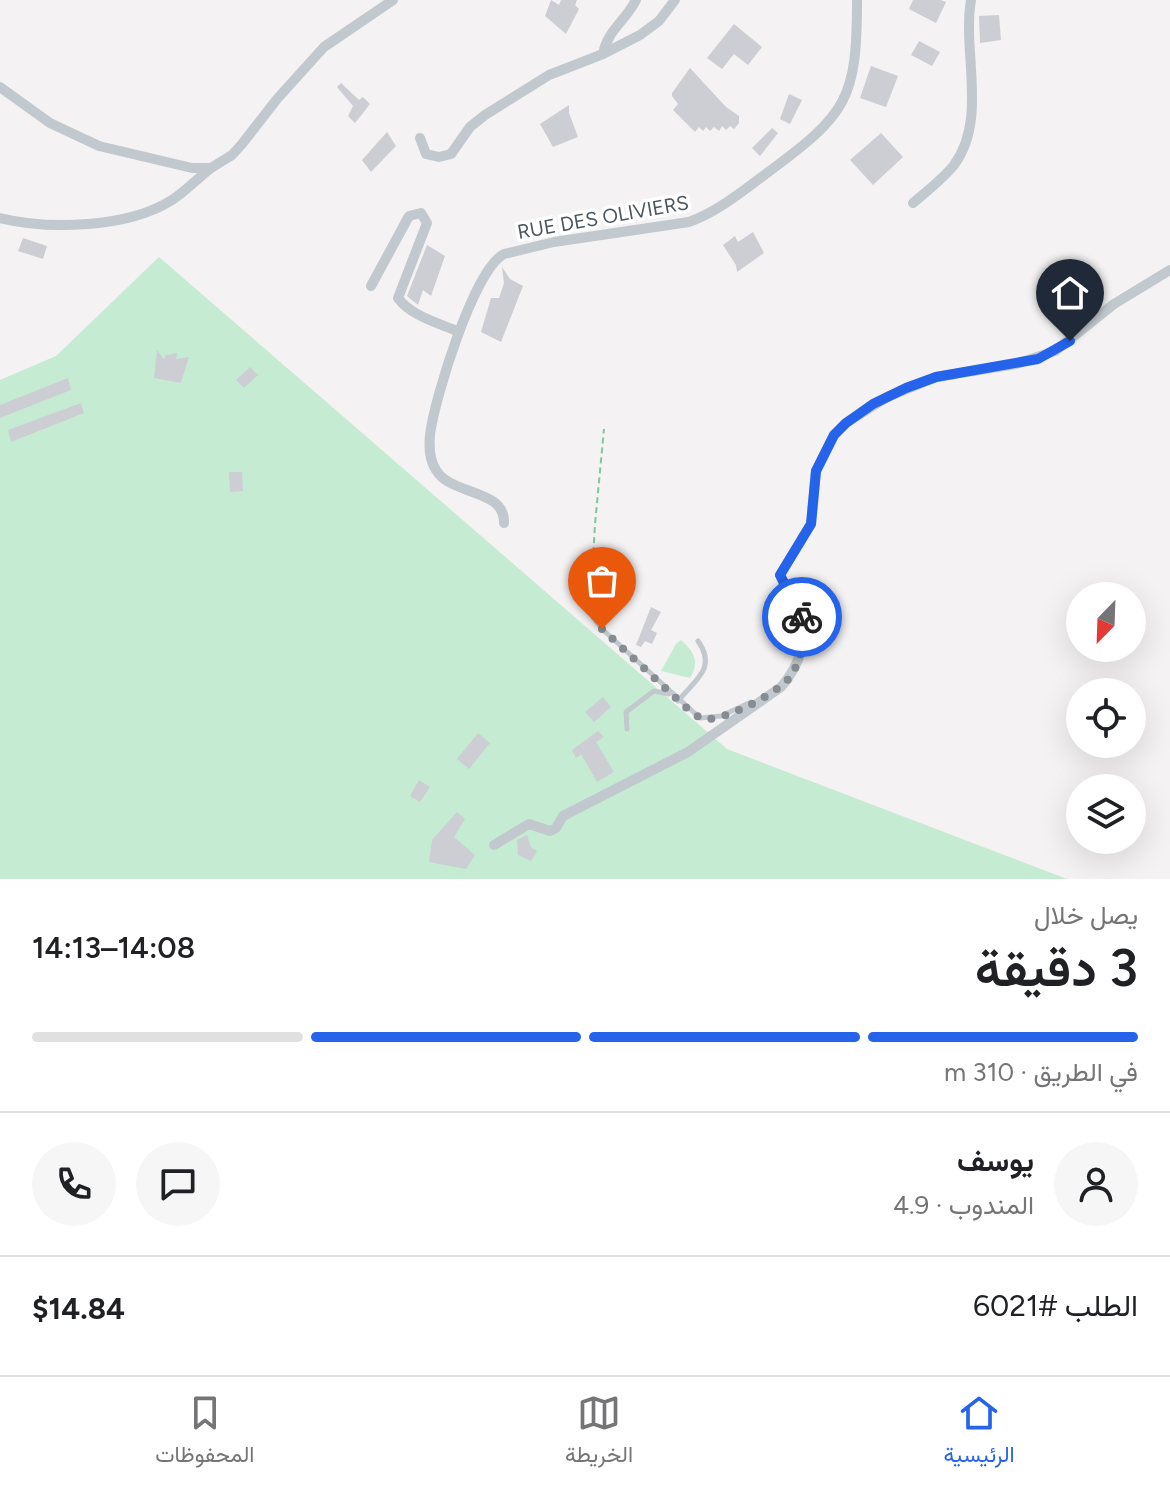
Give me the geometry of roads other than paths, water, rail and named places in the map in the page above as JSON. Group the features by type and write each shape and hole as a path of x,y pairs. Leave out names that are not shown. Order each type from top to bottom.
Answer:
{"street":[{"path":"0,218 25,224 79,225 134,216 171,201 232,155 324,47 393,0"},
{"path":"603,54 609,34 636,0"},
{"path":"420,138 426,154 439,157 451,154 470,127 485,115 549,75 603,54 652,27 675,0"},
{"name":"RUE DES OLIVIERS","path":"504,523 501,508 496,502 448,484 439,476 430,456 434,414 459,332 486,270 496,258 554,242 679,225 700,218 757,181 815,138 834,117 852,78 857,50 857,0"},
{"path":"913,203 954,164 966,138 971,105 968,33 971,0"},
{"path":"0,87 50,123 99,146 192,168 211,168"},
{"path":"371,286 409,216 421,213 427,223 398,298 419,315 459,332"},
{"path":"494,845 529,824 550,831 556,828 563,816 688,752 781,687 792,674 798,660 804,621 780,575 811,524 816,471 834,435 873,404 906,388 936,377 1016,364 1055,351 1114,304 1170,270"}],"lane":[{"path":"593,617 678,701 700,718 721,716 767,695"},
{"path":"678,701 707,665 707,654 698,641"},
{"path":"627,729 626,712 654,691 671,694"}]}
